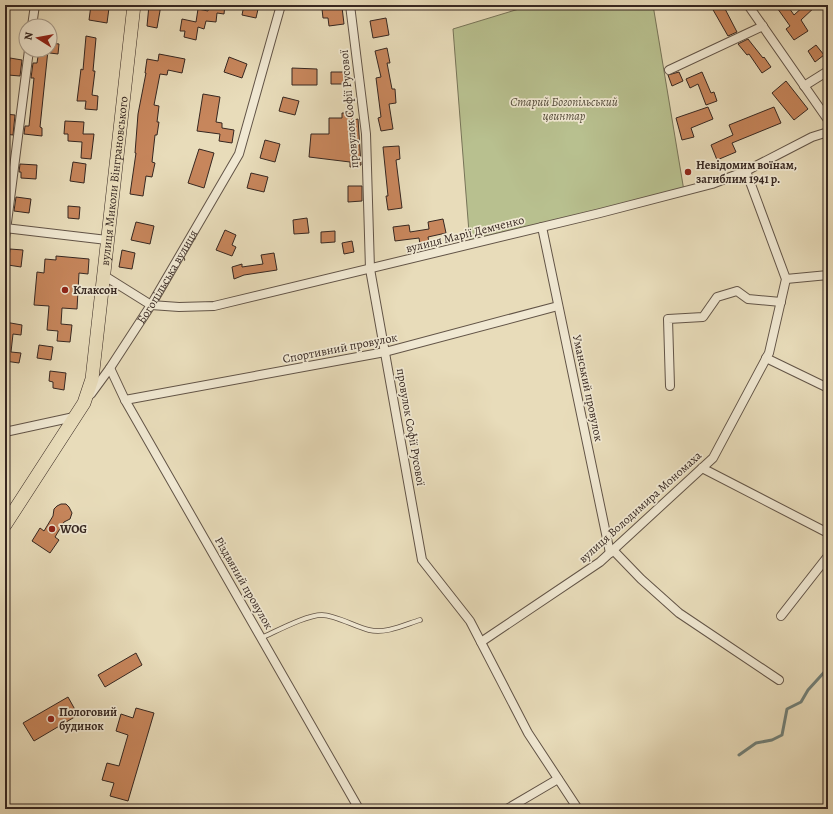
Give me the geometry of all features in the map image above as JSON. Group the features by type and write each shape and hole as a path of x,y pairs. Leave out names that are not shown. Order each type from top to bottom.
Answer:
{"main road":[{"name":"вулиця Миколи Вінграновського","path":"84,402 92,379 95,359 103,275 134,5"},
{"name":"Богопільська вулиця","path":"5,525 84,402"}],"street":[{"path":"33,18 35,5"},
{"name":"Богопільська вулиця","path":"84,402 110,368 152,305 239,154 281,5"},
{"name":"провулок Софії Русової","path":"350,5 366,134 370,269 422,560 470,621 528,733 578,809"},
{"path":"748,5 828,120"},
{"path":"669,70 763,26"},
{"path":"5,238 28,58"},
{"path":"804,86 828,71"},
{"name":"вулиця Марії Демченко","path":"103,275 152,305 179,307 214,306 542,227 712,184 746,171 812,137 828,132"},
{"path":"746,171 786,279 828,275"},
{"name":"Уманський провулок","path":"542,227 611,552"},
{"path":"6,228 108,240"},
{"name":"вулиця Володимира Мономаха","path":"481,642 600,562 713,458 766,358 786,279"},
{"path":"670,386 668,319 703,317 717,297 737,291 748,299 781,302"},
{"name":"Спортивний провулок","path":"125,400 385,352 558,306"},
{"path":"766,358 828,388"},
{"name":"Різдвяний провулок","path":"110,368 125,400 359,809"},
{"path":"5,432 74,417"},
{"path":"702,468 828,533"},
{"path":"611,552 679,613 779,680"},
{"path":"781,616 828,556"},
{"path":"507,809 558,779"}],"lane":[{"path":"261,638 308,618 322,615 350,622 370,630 392,630 420,620"}],"green space":[{"name":"Старий Богопільський цвинтар","path":"532,5 653,5 684,191 470,245 453,29"}],"building":[{"path":"91,5 109,8 107,23 89,20"},
{"path":"149,5 161,5 157,28 147,26"},
{"path":"209,5 225,5 224,14 217,13 216,22 206,21 204,29 198,27 196,40 184,37 185,31 180,31 182,19 196,22 198,9 208,11"},
{"path":"244,5 259,5 256,18 242,15"},
{"path":"718,5 723,5 737,32 728,36 712,8"},
{"path":"775,5 787,5 794,15 805,5 817,5 801,20 808,31 794,40 786,29 790,26"},
{"path":"342,7 344,24 329,26 328,18 323,18 322,9"},
{"path":"386,18 389,35 373,38 370,21"},
{"path":"86,36 96,38 93,71 95,71 92,95 98,96 97,110 85,109 86,101 77,101 81,69 83,70"},
{"path":"748,39 771,67 762,73 749,54 747,55 738,44"},
{"path":"816,45 824,55 815,62 808,51"},
{"path":"387,48 390,63 387,63 392,89 395,89 396,103 389,104 393,129 381,131 378,118 381,117 376,78 381,77 375,51"},
{"path":"159,54 185,59 182,73 168,70 167,75 160,74 154,105 159,106 157,122 159,122 157,135 155,135 152,162 155,163 152,177 146,176 143,196 130,194 136,153 138,114 146,73 147,59 158,61"},
{"path":"229,57 247,64 242,78 224,72"},
{"path":"10,58 22,60 20,76 8,75"},
{"path":"38,58 47,58 40,127 42,128 42,136 24,134 25,126 29,126 34,78 31,78 33,63 37,63"},
{"path":"292,68 317,69 317,85 292,85"},
{"path":"331,72 348,72 347,84 331,84"},
{"path":"679,72 683,81 672,86 668,75"},
{"path":"702,72 711,93 714,92 717,101 706,105 698,84 690,88 686,79"},
{"path":"786,81 808,109 794,120 772,93"},
{"path":"203,94 220,97 216,122 222,123 222,128 234,130 232,143 219,141 220,134 197,131"},
{"path":"283,97 299,101 295,115 279,111"},
{"path":"708,107 713,119 691,128 694,137 682,140 676,118"},
{"path":"774,107 781,123 732,143 736,152 717,160 711,145 733,135 729,125"},
{"path":"342,113 352,113 353,120 358,119 361,165 350,167 350,162 309,157 311,134 329,134 329,118 342,118"},
{"path":"5,114 15,115 13,135 5,134"},
{"path":"65,121 84,122 83,134 94,134 91,159 81,158 82,142 68,141 68,134 64,134"},
{"path":"265,140 280,144 275,162 260,158"},
{"path":"399,146 400,159 396,160 402,208 388,210 383,147"},
{"path":"199,149 214,153 204,188 188,183"},
{"path":"73,162 86,164 84,183 70,181"},
{"path":"20,164 37,165 36,179 21,178 21,172 19,172"},
{"path":"251,173 268,177 264,192 247,188"},
{"path":"348,186 362,186 362,201 348,202"},
{"path":"16,197 31,199 29,213 14,211"},
{"path":"68,206 80,207 79,219 68,218"},
{"path":"307,218 309,233 294,234 293,220"},
{"path":"443,219 446,233 428,237 429,242 420,244 419,238 395,241 393,227 409,225 410,232 429,229 428,222"},
{"path":"136,222 154,226 150,244 131,240"},
{"path":"225,230 236,235 232,245 236,247 232,256 216,250"},
{"path":"335,231 335,242 321,243 321,232"},
{"path":"352,241 354,252 344,254 342,243"},
{"path":"10,249 23,250 21,267 8,265"},
{"path":"122,250 135,253 132,269 119,267"},
{"path":"274,253 277,270 244,275 234,279 232,267 242,264 242,267 263,264 261,255"},
{"path":"56,256 89,259 88,274 79,273 77,309 62,308 61,324 72,325 70,342 57,341 58,331 47,330 49,306 34,305 37,272 44,273 45,259 56,260"},
{"path":"5,322 22,325 21,335 13,334 11,352 21,353 19,363 5,361"},
{"path":"39,345 53,347 51,360 37,358"},
{"path":"50,371 66,373 64,390 53,388 53,382 49,381"},
{"name":"WOG","path":"61,504 66,504 72,513 70,519 64,522 55,537 59,540 50,553 32,541 40,528 44,531 53,516 54,509"},
{"name":"Пологовий будинок","path":"136,653 142,665 105,687 98,675"},
{"name":"Пологовий будинок","path":"68,697 78,715 34,741 23,723"},
{"path":"136,708 154,713 128,801 110,796 114,783 102,780 107,763 119,766 128,735 116,731 121,714 133,718"}],"waterway":[{"path":"739,755 756,743 772,740 782,735 787,709 801,702 808,690 828,668"}],"place":[{"name":"Невідомим воїнам, загиблим 1941 р.","path":"688,172"},
{"name":"Клаксон","path":"65,290"},
{"name":"WOG","path":"52,529"},
{"name":"Пологовий будинок","path":"51,719"}]}
